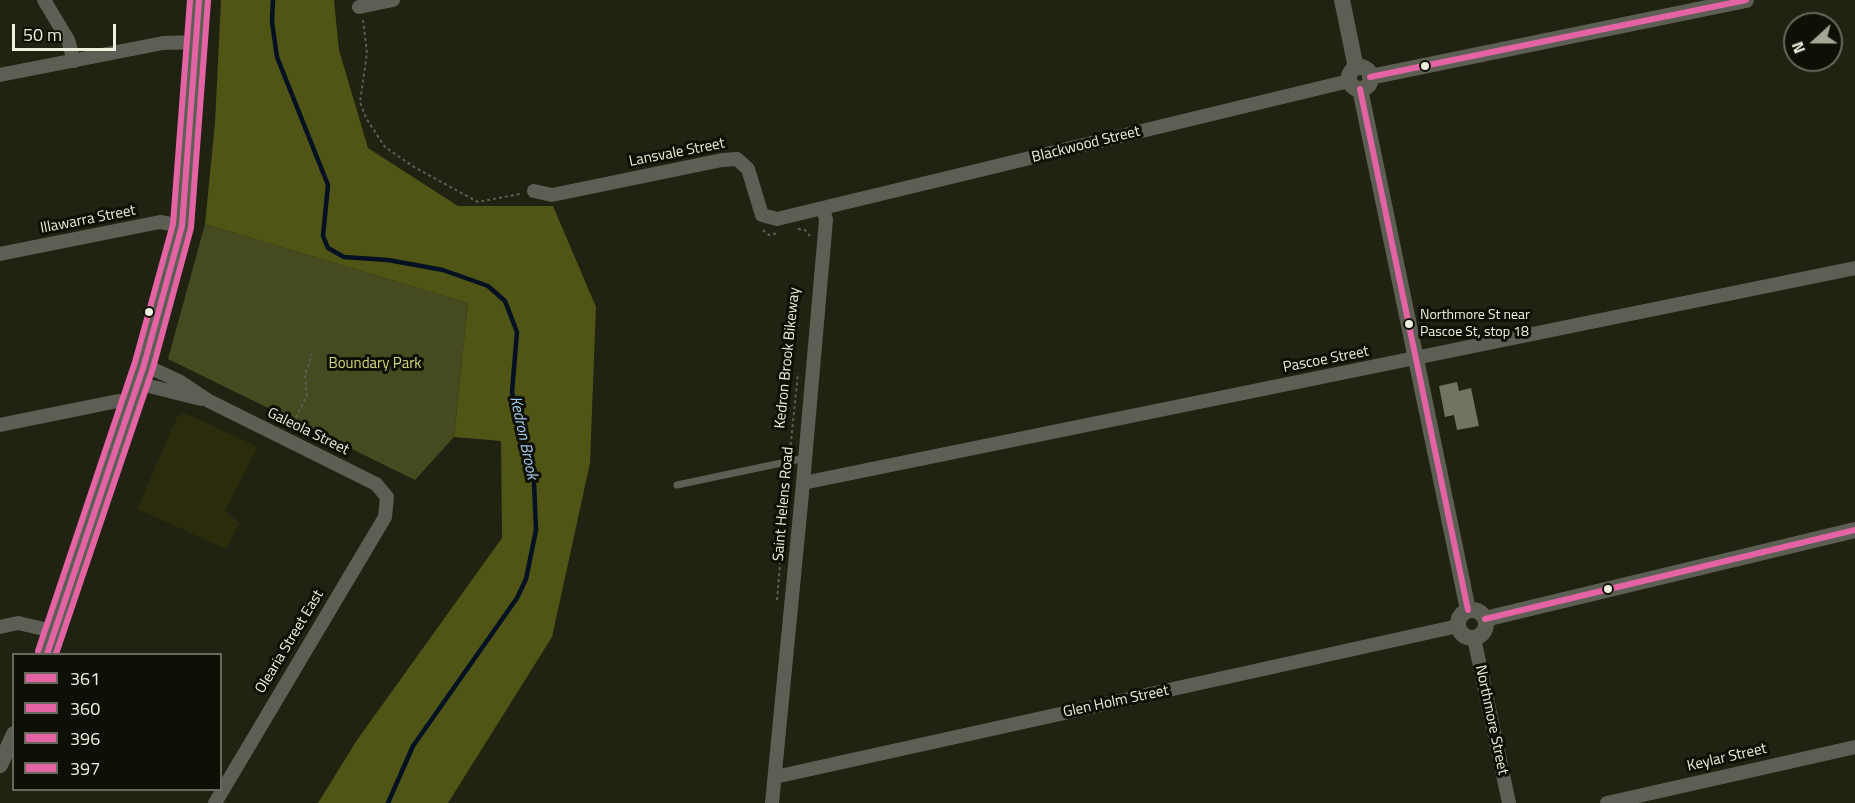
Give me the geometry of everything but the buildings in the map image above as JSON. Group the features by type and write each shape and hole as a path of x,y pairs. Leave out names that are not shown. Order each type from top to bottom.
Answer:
{"street":[{"path":"44,0 68,40 74,61"},
{"path":"47,653 57,632 144,365 182,226 199,0"},
{"path":"359,7 393,0"},
{"path":"1342,0 1468,610"},
{"name":"Blackwood Street","path":"823,208 1359,79 1746,0"},
{"path":"0,75 163,43 197,42"},
{"name":"Lansvale Street","path":"534,190 552,195 722,160 737,159 748,169 762,215"},
{"path":"762,215 777,219 823,208"},
{"name":"Saint Helens Road","path":"772,803 826,220 823,208"},
{"name":"Illawarra Street","path":"0,254 160,222 182,226"},
{"name":"Pascoe Street","path":"803,483 1855,268"},
{"name":"Galeola Street","path":"144,365 179,381 209,401 376,484 387,497"},
{"name":"Galeola Street","path":"137,383 209,401"},
{"path":"0,425 118,401 130,405"},
{"name":"Olearia Street East","path":"215,803 385,517 387,497"},
{"path":"1485,619 1855,530"},
{"path":"1468,610 1478,611 1485,619 1485,630 1474,638 1464,635 1458,626 1459,617 1468,610"},
{"path":"0,627 18,623 57,632"},
{"name":"Glen Holm Street","path":"775,777 1458,626"},
{"name":"Northmore Street","path":"1474,638 1509,803"},
{"path":"0,765 12,738"},
{"name":"Keylar Street","path":"1607,803 1855,747"}],"lane":[{"path":"677,485 805,459"}],"path":[{"path":"359,7 366,30 368,52 360,102 366,118 385,147 414,167 478,202 534,190"},
{"path":"762,215 765,234 785,232"},
{"path":"794,230 805,230 811,240"},
{"path":"294,423 307,396 304,375 312,354"},
{"name":"Kedron Brook Bikeway","path":"776,602 798,368"}],"shaded area":[{"path":"185,413 258,447 225,511 240,523 226,549 137,509 177,417"}],"green space":[{"path":"221,0 334,0 339,50 368,148 458,206 553,206 596,307 590,463 552,637 448,803 318,803 357,740 502,538 501,441 454,437 468,303 205,224 215,123"},
{"name":"Boundary Park","path":"205,224 468,303 454,437 415,480 168,359"}],"waterway":[{"name":"Kedron Brook","path":"273,0 272,22 277,57 328,185 323,236 328,248 344,257 388,260 443,270 488,286 505,301 517,332 512,392 534,483 536,530 526,579 517,598 413,746 388,803"}],"transit line":[{"name":"397","path":"38,651 135,362 173,224 190,0"},
{"name":"360","path":"47,653 144,365 182,226 199,0"},
{"name":"361","path":"1370,77 1746,0"},
{"name":"396","path":"56,653 153,368 191,228 208,1"},
{"name":"361","path":"1360,89 1468,610"},
{"name":"361","path":"1485,619 1855,530"}],"place":[{"name":"Northmore St near Pascoe St, stop 18","path":"1409,324"}]}
